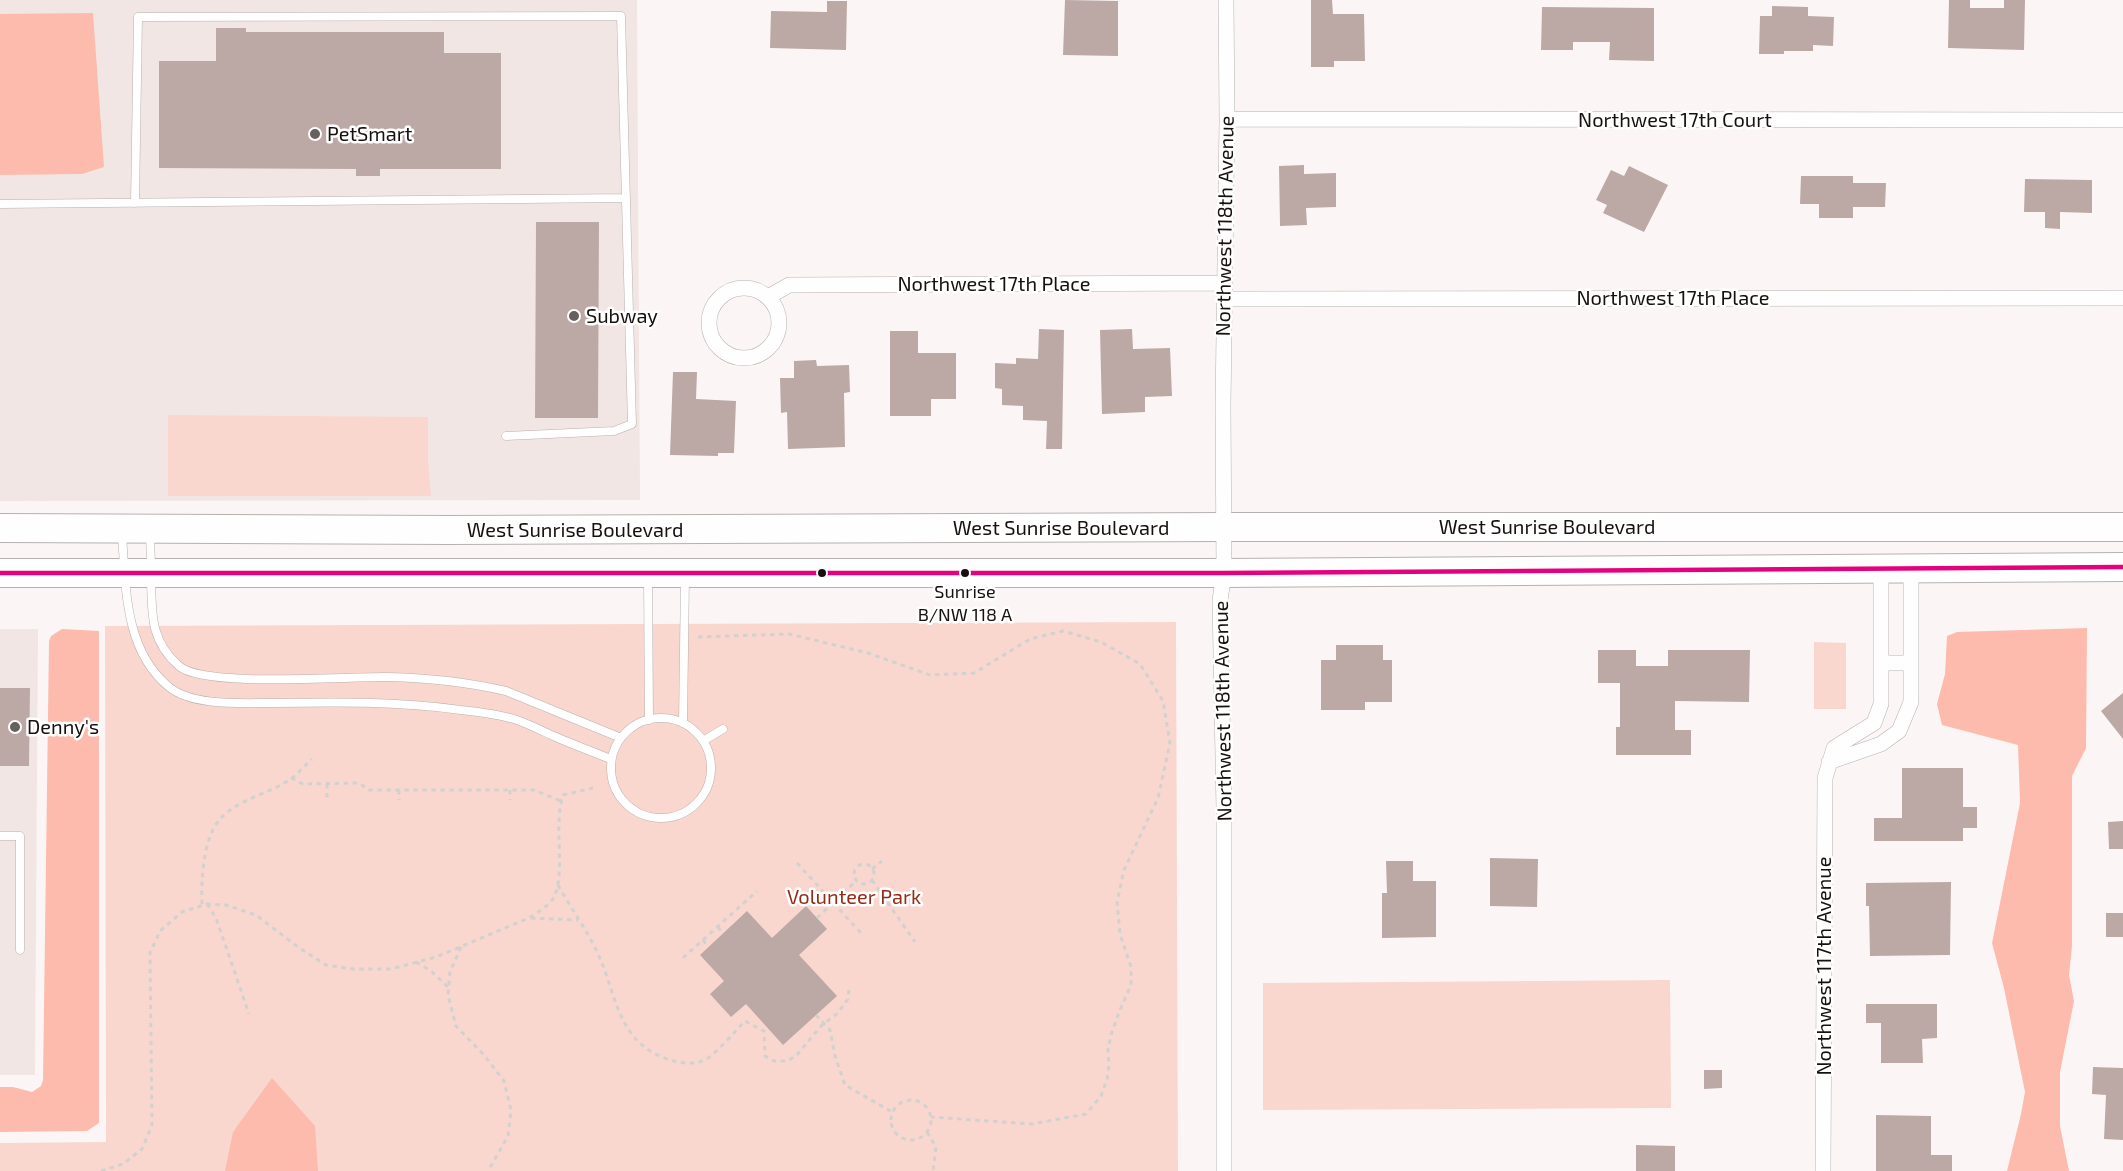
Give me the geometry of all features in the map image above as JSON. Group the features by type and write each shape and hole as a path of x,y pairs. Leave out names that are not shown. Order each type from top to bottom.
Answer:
{"highway":[{"name":"West Sunrise Boulevard","path":"0,528 460,530 2123,527"},
{"path":"0,573 1224,573 2123,567"}],"street":[{"name":"Northwest 118th Avenue","path":"1224,1171 1224,821 1220,600 1224,573 1226,0"},
{"name":"Northwest 17th Court","path":"1227,119 2123,120"},
{"name":"Northwest 17th Place","path":"768,297 789,285 2123,298"},
{"path":"733,289 757,290 768,297 775,305 779,315 776,337 770,346 762,353 752,357 730,355 721,349 713,339 709,328 714,304 733,289"},
{"path":"1829,762 1881,744 1899,731 1911,702 1911,568"},
{"path":"1829,762 1834,748 1874,723 1881,704 1881,569"},
{"path":"1881,663 1911,663"},
{"name":"Northwest 117th Avenue","path":"1824,1171 1825,778 1829,762"}],"lane":[{"path":"135,203 138,16 621,16 632,424 614,432 506,436"},
{"path":"0,204 626,198"},
{"path":"150,527 128,608 135,636 144,657 155,674 171,688 190,697 209,701 361,702 435,706 486,713 515,720 611,759"},
{"path":"121,528 138,572 153,630 164,649 180,668 217,678 386,677 486,687 506,691 621,738"},
{"path":"648,573 649,720"},
{"path":"684,723 685,573"},
{"path":"667,718 684,723 703,741 710,759 711,773 708,787 700,800 674,817 651,817 630,808 619,796 613,784 610,772 611,759 621,738 633,726 649,720 667,718"},
{"path":"703,741 723,729"},
{"path":"0,836 20,836 20,950"}],"path":[{"path":"698,637 789,634 868,653 930,675 974,673 1030,639 1063,631 1101,642 1140,664 1163,701 1170,743 1158,798 1124,870 1117,902 1120,934 1131,967 1131,986 1111,1035 1107,1079 1101,1096 1086,1114 1032,1124 931,1117"},
{"path":"202,904 203,874 210,836 217,823 238,805 291,778 312,759"},
{"path":"291,778 303,784 359,783 369,790 534,789 561,801"},
{"path":"327,784 327,799"},
{"path":"100,1171 123,1164 142,1149 152,1125 150,953 160,931 182,912 207,904 226,905 256,915 326,965 352,969 391,969 436,957 529,918 539,912 554,897 557,884 559,807 563,795 593,788"},
{"path":"399,790 399,800"},
{"path":"510,790 510,800"},
{"path":"872,869 882,861"},
{"path":"797,863 861,933"},
{"path":"864,864 872,869 874,875 872,880 865,884 856,881 854,875 857,867 864,864"},
{"path":"872,880 915,942"},
{"path":"817,918 856,881"},
{"path":"557,884 588,933 618,1009 634,1038 654,1054 684,1064 705,1061 745,1021 764,1030 765,1056 774,1061 786,1061 796,1056 823,1024 838,1013 848,999 849,988"},
{"path":"683,958 757,891"},
{"path":"207,904 216,918 249,1014"},
{"path":"529,918 578,920"},
{"path":"718,927 723,934"},
{"path":"703,940 708,947"},
{"path":"461,947 450,972 448,995 456,1026 504,1081 511,1110 508,1136 488,1171"},
{"path":"416,962 431,971 449,988"},
{"path":"816,1015 830,1030 835,1056 845,1085 892,1112"},
{"path":"905,1101 916,1101 926,1106 931,1117 927,1132 910,1140 898,1136 891,1125 892,1112 905,1101"},
{"path":"927,1132 936,1147 933,1171"}],"shaded area":[{"path":"0,0 637,0 640,500 0,501"},
{"path":"93,13 104,167 82,174 0,175 0,14"},
{"path":"2087,628 2086,748 2072,776 2072,946 2069,975 2074,1001 2060,1072 2060,1126 2069,1171 2007,1171 2025,1092 2004,988 1992,943 2020,803 2018,745 1942,725 1937,704 1945,674 1947,636 1957,632"},
{"path":"0,629 38,629 35,1075 0,1075"},
{"path":"62,629 99,631 99,1123 87,1131 0,1132 0,1087 13,1087 32,1092 41,1086 43,1080 49,641 51,636"},
{"path":"272,1078 315,1126 318,1171 225,1171 233,1132"}],"green space":[{"path":"168,415 428,417 431,496 168,496"},
{"name":"Volunteer Park","path":"1176,622 1178,1171 0,1171 0,1143 106,1142 105,626"},
{"path":"1814,642 1846,643 1846,709 1814,709"},
{"path":"1670,980 1671,1108 1263,1110 1263,983"}],"building":[{"path":"1065,0 1118,1 1118,56 1063,55"},
{"path":"1311,0 1332,0 1333,14 1364,14 1365,61 1334,61 1334,67 1311,67"},
{"path":"1949,0 1970,0 1970,8 2004,8 2004,0 2025,0 2024,50 1948,48"},
{"path":"827,1 847,1 846,50 770,48 771,11 827,12"},
{"path":"1772,6 1808,7 1808,16 1834,17 1833,46 1813,45 1813,51 1759,54 1760,16 1772,16"},
{"path":"1542,7 1654,8 1654,61 1609,60 1610,42 1573,42 1573,50 1541,50"},
{"path":"216,28 246,28 246,32 444,32 444,53 501,53 501,169 380,169 380,176 356,176 356,169 159,168 159,61 216,61"},
{"path":"1304,165 1304,174 1336,173 1336,207 1306,208 1307,225 1280,226 1279,166"},
{"path":"1629,166 1668,185 1644,232 1603,213 1607,205 1596,200 1611,170 1624,176"},
{"path":"1801,176 1853,176 1853,183 1886,183 1885,207 1853,207 1853,218 1819,218 1819,204 1800,204"},
{"path":"2025,179 2092,180 2092,213 2060,212 2060,229 2045,228 2045,212 2024,212"},
{"path":"536,222 599,222 598,418 535,418"},
{"path":"1039,329 1064,330 1062,449 1046,449 1047,421 1023,420 1023,406 1002,405 1002,389 995,388 995,363 1016,364 1016,358 1038,359"},
{"path":"1132,329 1133,349 1170,348 1172,396 1145,397 1145,412 1102,414 1100,330"},
{"path":"890,331 918,331 918,353 956,353 956,399 931,399 931,416 890,416"},
{"path":"816,360 817,366 849,365 850,392 844,393 845,447 788,449 787,412 781,413 780,378 794,378 794,361"},
{"path":"673,372 697,372 696,399 736,401 734,453 718,453 718,456 670,455"},
{"path":"1336,645 1383,645 1383,660 1392,660 1392,702 1365,702 1365,710 1321,710 1321,660 1336,660"},
{"path":"1598,650 1636,650 1636,666 1668,666 1668,650 1750,650 1749,702 1675,701 1675,730 1691,730 1691,755 1616,755 1616,727 1620,727 1620,683 1598,683"},
{"name":"Denny's","path":"0,688 30,688 29,766 0,766"},
{"path":"2123,693 2123,739 2101,711"},
{"path":"1902,768 1963,768 1963,807 1977,807 1977,828 1963,828 1963,841 1874,841 1874,818 1902,818"},
{"path":"2123,821 2123,849 2109,849 2108,822"},
{"path":"1490,858 1538,859 1537,907 1490,906"},
{"path":"1386,861 1413,861 1413,881 1436,881 1436,937 1382,938 1382,893 1387,893"},
{"path":"1951,882 1950,955 1870,956 1866,883"},
{"path":"806,906 827,929 799,955 837,996 783,1045 746,1004 731,1017 710,994 724,981 700,955 747,911 772,938"},
{"path":"2106,913 2123,913 2123,937 2106,937"},
{"path":"1866,1004 1937,1004 1937,1038 1922,1039 1923,1063 1881,1063 1881,1023 1866,1023"},
{"path":"2093,1067 2123,1068 2123,1140 2104,1139 2106,1095 2092,1094"},
{"path":"1704,1070 1722,1070 1722,1088 1704,1089"},
{"path":"1876,1115 1931,1116 1931,1155 1952,1155 1952,1171 1876,1171"},
{"path":"1636,1145 1675,1146 1675,1171 1636,1171"}],"transit line":[{"path":"0,573 1224,573 2123,567"}],"place":[{"name":"PetSmart","path":"315,134"},
{"name":"Subway","path":"574,316"},
{"name":"Sunrise B/NW 118 A","path":"965,573"},
{"name":"Denny's","path":"15,727"}]}
